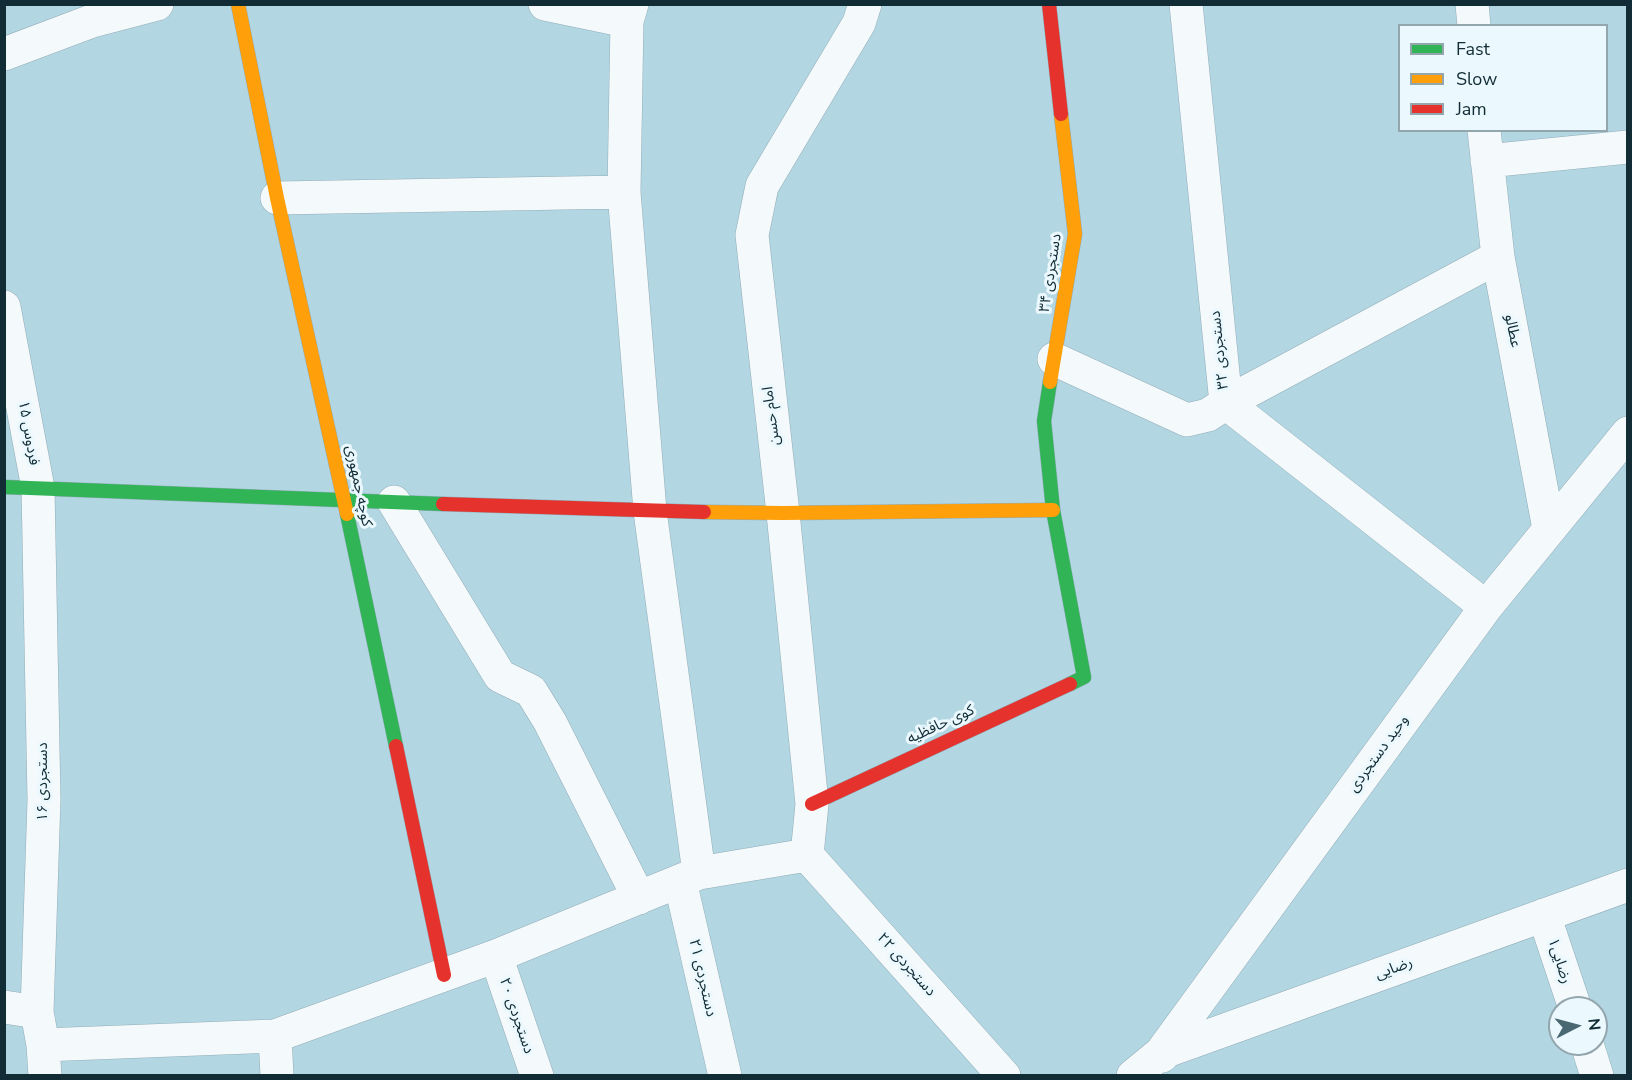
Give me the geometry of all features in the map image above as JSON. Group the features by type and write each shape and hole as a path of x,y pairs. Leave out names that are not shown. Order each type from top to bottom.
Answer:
{"street":[{"path":"4,54 89,13 157,4"},
{"name":"کوچه جمهوری","path":"238,4 277,198 344,501 444,975"},
{"path":"544,4 630,13 624,192 650,511 689,877"},
{"name":"امام حسن","path":"807,855 812,804 752,235 762,186 859,23 865,4"},
{"name":"دستجردی ۳۴","path":"1049,4 1075,234 1044,421 1053,510 1084,676"},
{"name":"دستجردی ۳۲","path":"1186,4 1226,402 1486,607"},
{"path":"1472,4 1474,24"},
{"path":"1486,146 1628,147"},
{"name":"عطالو","path":"1486,146 1498,257 1549,529"},
{"path":"277,198 624,192"},
{"path":"1054,359 1187,420 1208,415 1226,402 1498,257"},
{"name":"فردوس ۱۵","path":"4,307 38,488"},
{"name":"وحید دستجردی","path":"1133,1076 1164,1064 1486,607 1628,434"},
{"path":"4,487 650,511 783,513 1053,510"},
{"name":"دستجردی ۱۶","path":"38,488 44,800 38,1012 44,1060"},
{"path":"394,502 500,676 531,691 536,699 550,722 639,898"},
{"name":"کوی حافظیه","path":"812,804 1084,676"},
{"path":"44,1060 275,1036 496,956 689,877 807,855"},
{"name":"دستجردی ۲۲","path":"807,855 1004,1076"},
{"name":"دستجردی ۲۱","path":"689,877 725,1076"},
{"name":"رضایی","path":"1164,1064 1544,915 1628,885"},
{"name":"رضایی۱","path":"1544,915 1571,996"},
{"name":"دستجردی ۲۰","path":"496,956 537,1076"},
{"path":"4,1007 38,1012"},
{"path":"275,1036 277,1076"},
{"path":"1591,1056 1597,1076"}],"traffic: fast":[{"path":"1050,382 1044,421 1053,510 1084,677 1070,684"},
{"path":"4,487 443,504"},
{"path":"347,514 396,746"}],"traffic: slow":[{"path":"238,4 277,198 347,514"},
{"path":"1050,382 1075,234 1061,114"},
{"path":"704,512 1053,510"}],"traffic: jam":[{"path":"1049,4 1061,114"},
{"path":"443,504 704,512"},
{"path":"812,804 1070,684"},
{"path":"396,746 444,975"}]}
